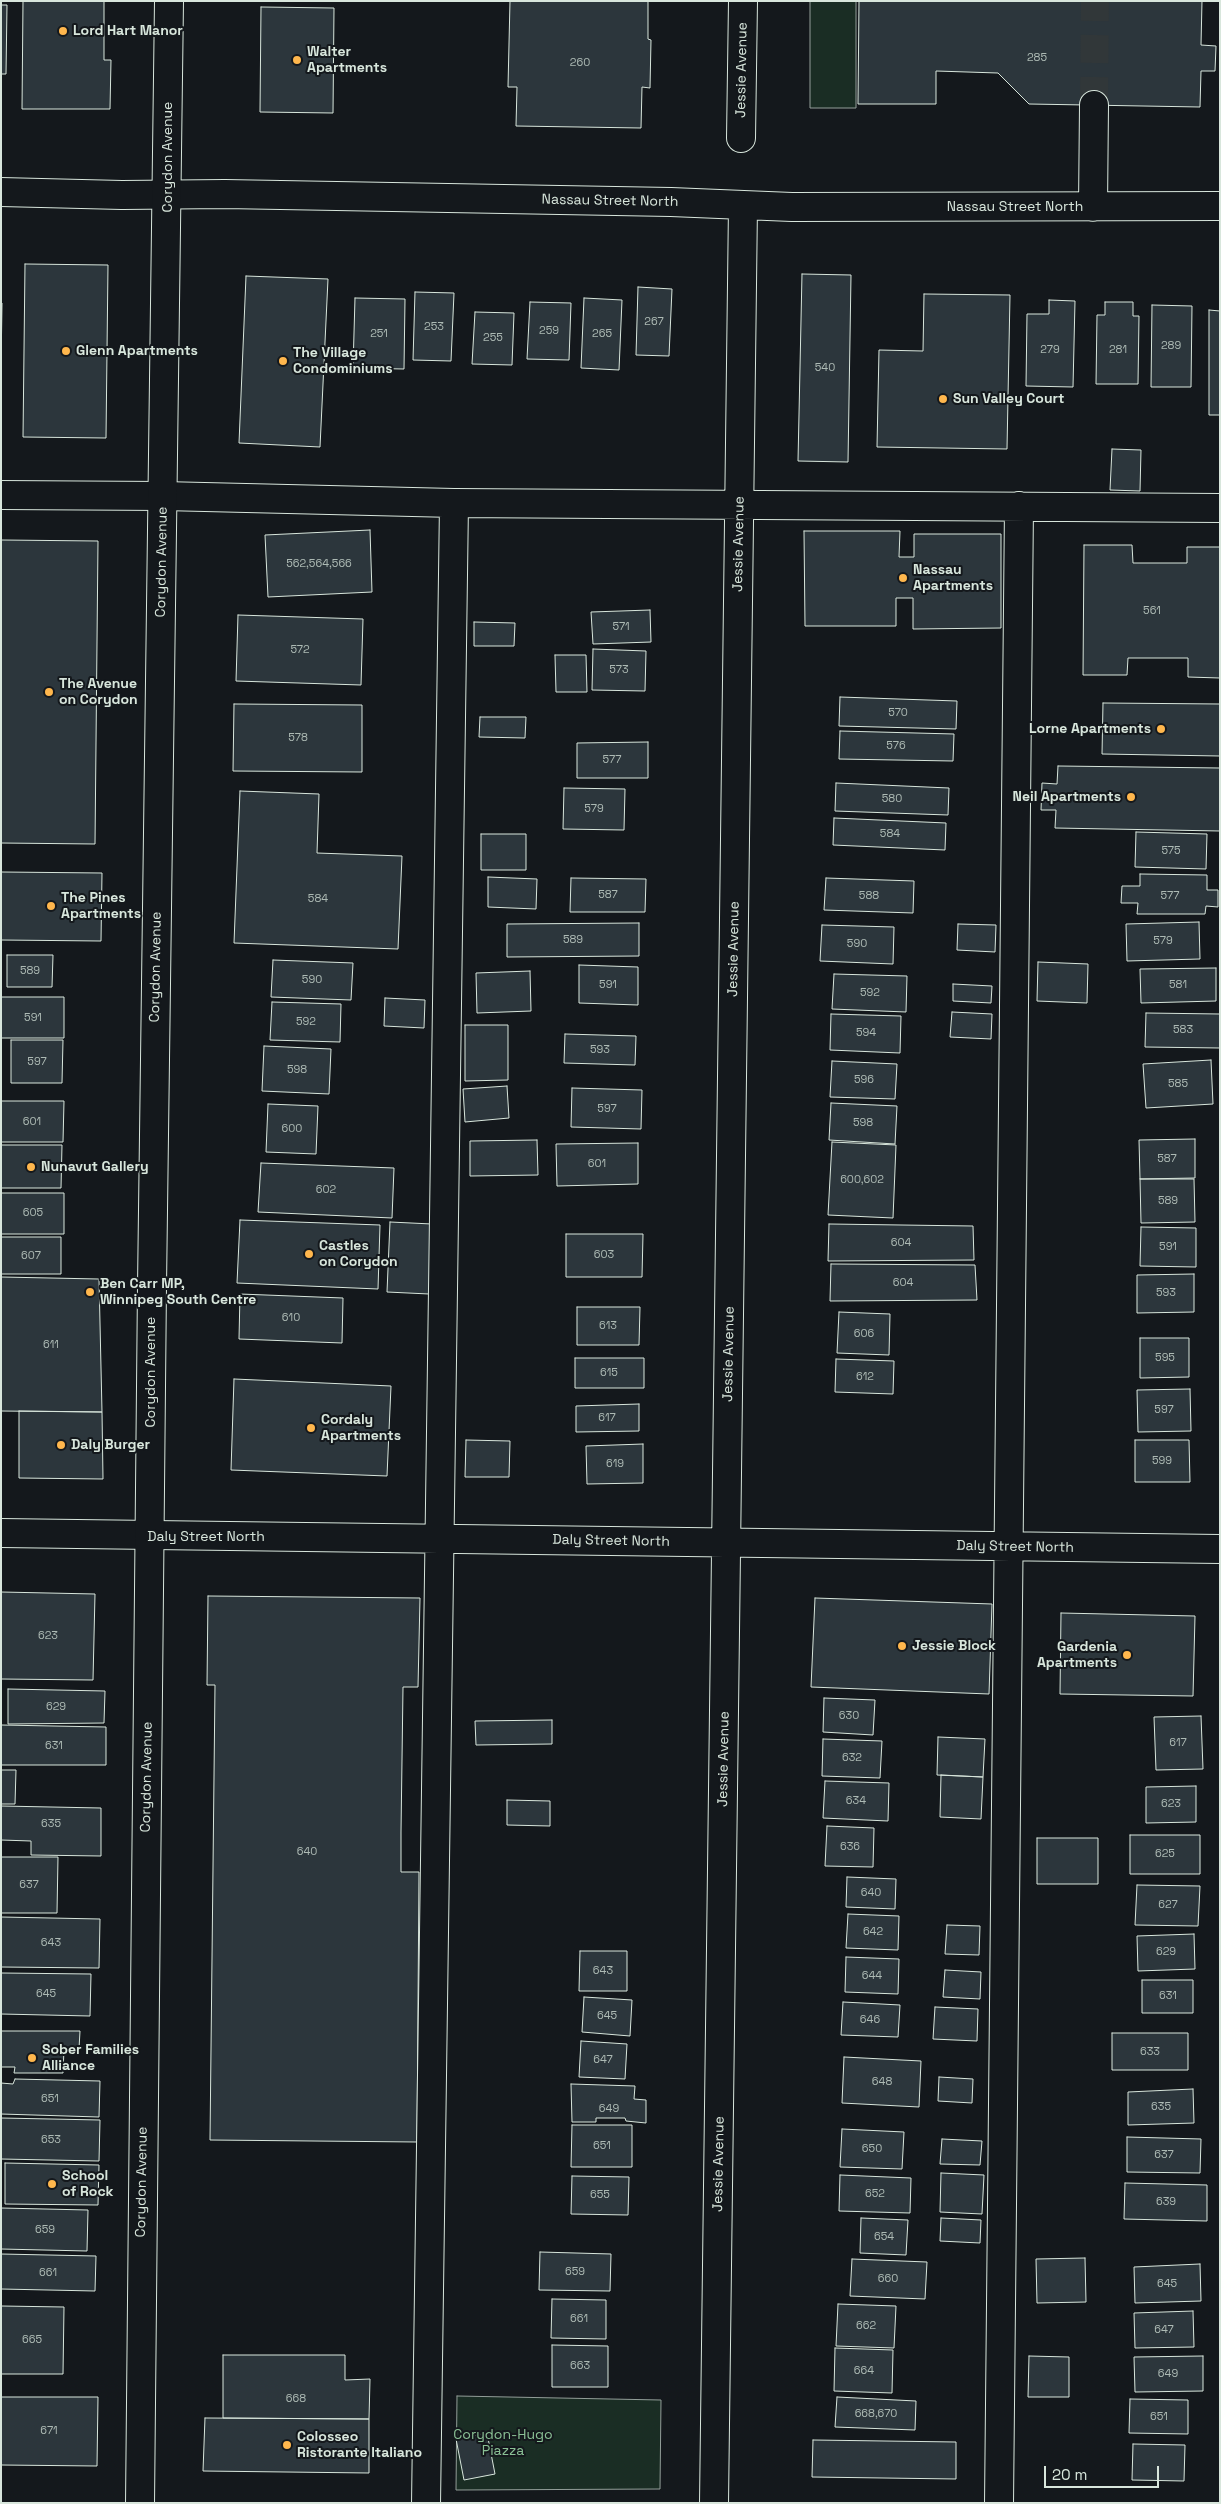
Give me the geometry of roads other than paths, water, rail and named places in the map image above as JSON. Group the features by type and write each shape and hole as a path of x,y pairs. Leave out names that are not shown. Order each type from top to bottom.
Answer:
{"street":[{"name":"Corydon Avenue","path":"140,2503 169,1"},
{"name":"Jessie Avenue","path":"741,138 743,1"},
{"path":"1093,207 1094,105"},
{"name":"Nassau Street North","path":"1,192 168,195 225,194 743,205 1220,206"},
{"name":"Jessie Avenue","path":"714,2503 743,205"},
{"path":"1,495 163,496 454,504 1220,508"},
{"path":"426,2503 454,504"},
{"path":"999,2503 1019,506"},
{"name":"Daly Street North","path":"1,1533 150,1537 440,1538 1220,1549"}],"tunnel":[{"path":"1094,105 1095,1"}],"place":[{"name":"Lord Hart Manor","path":"63,31"},
{"name":"Walter Apartments","path":"297,60"},
{"name":"Glenn Apartments","path":"66,351"},
{"name":"The Village Condominiums","path":"283,361"},
{"name":"Sun Valley Court","path":"943,399"},
{"name":"Nassau Apartments","path":"903,578"},
{"name":"The Avenue on Corydon","path":"49,692"},
{"name":"Lorne Apartments","path":"1161,729"},
{"name":"Neil Apartments","path":"1131,797"},
{"name":"The Pines Apartments","path":"51,906"},
{"name":"Nunavut Gallery","path":"31,1167"},
{"name":"Castles on Corydon","path":"309,1254"},
{"name":"Ben Carr MP, Winnipeg South Centre","path":"90,1292"},
{"name":"Cordaly Apartments","path":"311,1428"},
{"name":"Daly Burger","path":"61,1445"},
{"name":"Jessie Block","path":"902,1646"},
{"name":"Gardenia Apartments","path":"1127,1655"},
{"name":"Sober Families Alliance","path":"32,2058"},
{"name":"School of Rock","path":"52,2184"},
{"name":"Colosseo Ristorante Italiano","path":"287,2445"}],"park label":[{"name":"Corydon-Hugo Piazza","path":"503,2444"}]}
